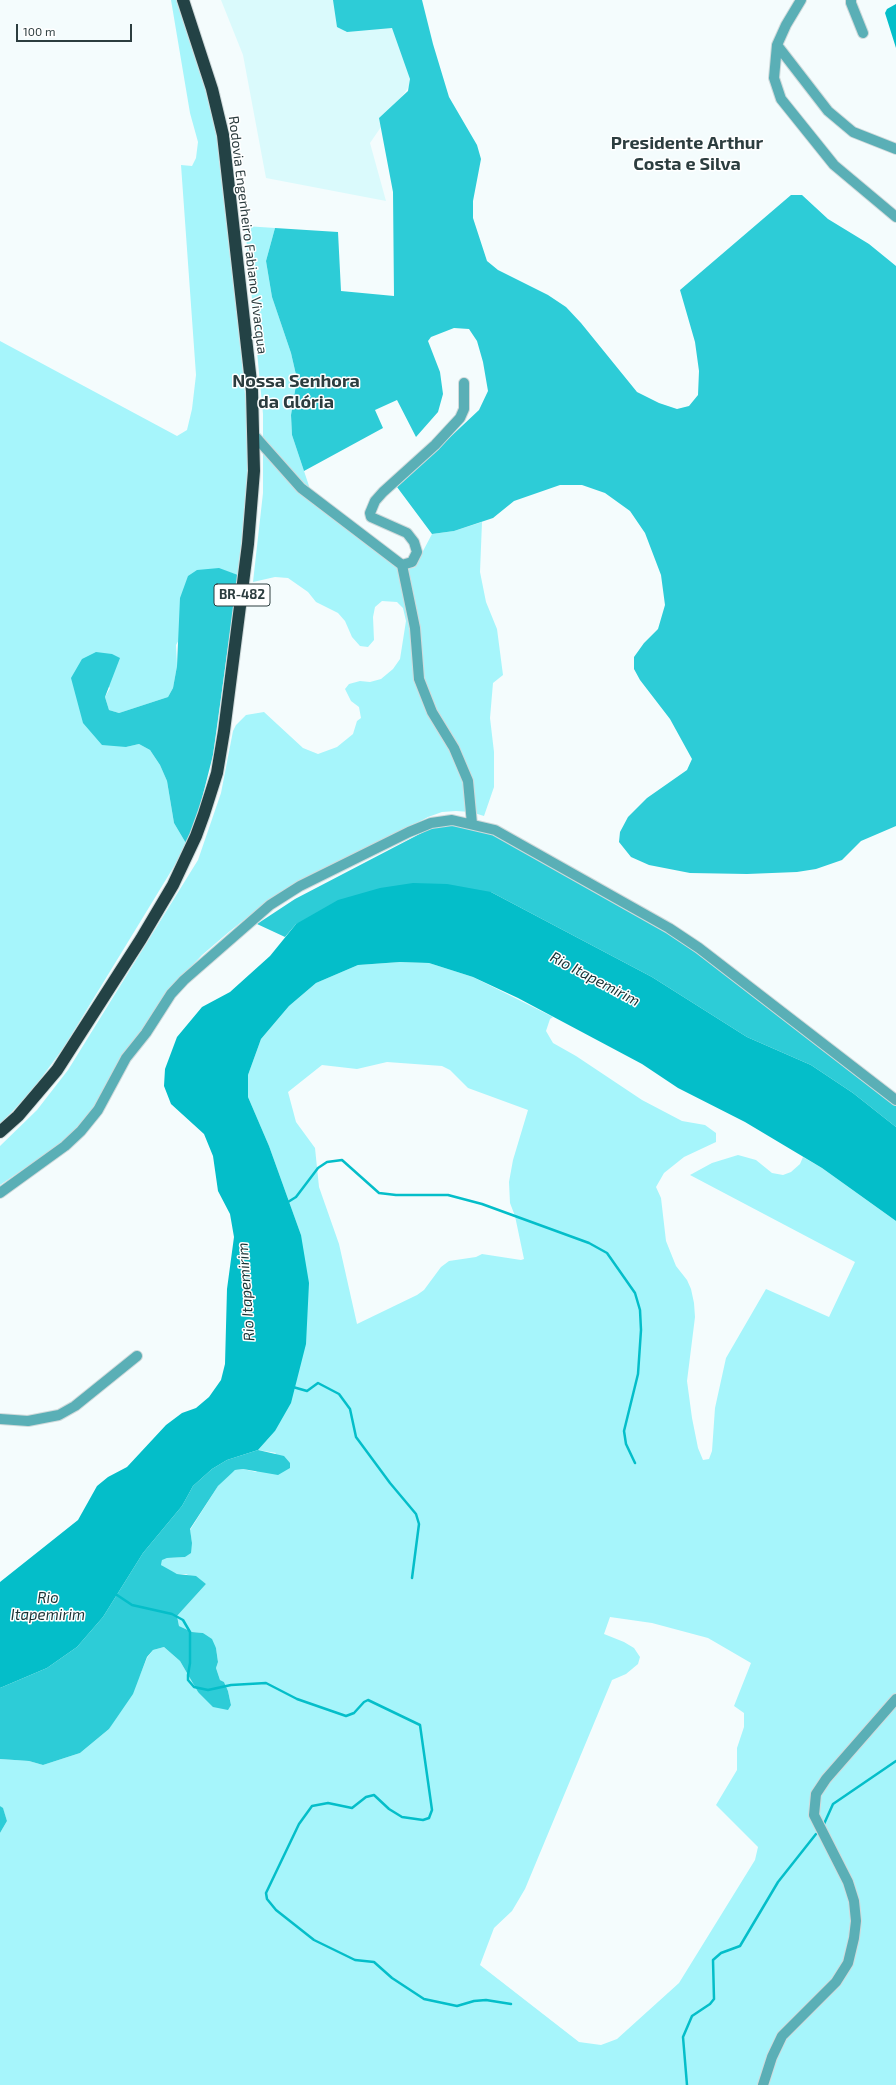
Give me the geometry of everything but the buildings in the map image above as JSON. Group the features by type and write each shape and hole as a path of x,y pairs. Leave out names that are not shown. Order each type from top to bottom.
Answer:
{"highway":[{"name":"Rodovia Engenheiro Fabiano Vivacqua","path":"0,1132 23,1110 57,1070 141,940 173,885 196,836 216,773 224,731 248,544 254,471 253,434 249,363 223,135 212,89 183,0"}],"street":[{"path":"801,0 777,44 774,78 781,99 834,165 896,217"},
{"path":"851,0 850,3 863,33"},
{"path":"777,44 828,111 853,132 896,148"},
{"path":"402,565 412,562 417,552 414,542 407,533 371,517 370,513 375,501 383,492 435,445 460,418 464,409 464,384"},
{"path":"253,434 301,488 402,565 414,628 419,679 432,712 454,748 468,781 472,824"},
{"path":"0,1193 65,1146 81,1131 98,1110 126,1058 146,1033 172,994 184,980 270,905 300,886 432,823 452,820 495,830 669,928 699,948 896,1100"},
{"path":"0,1418 28,1421 59,1415 74,1406 137,1356"},
{"path":"763,2085 776,2046 782,2036 836,1982 848,1963 854,1938 856,1921 854,1901 848,1882 814,1815 816,1794 826,1778 896,1699"}],"shaded area":[{"path":"171,0 180,0 209,97 221,145 247,415 247,489 238,575 219,569 176,645 177,666 173,688 168,697 119,713 109,710 105,697 110,688 82,659 126,747 139,744 150,750 160,765 167,781 174,823 187,845 64,1047 31,1092 0,1124 0,341 177,436 187,430 192,409 196,375 181,165 192,166 196,158 198,142 190,113"},
{"path":"221,0 339,0 345,32 399,20 416,76 370,143 386,201 266,178 243,55"},
{"path":"333,0 422,0 433,44 449,97 477,145 481,159 473,201 473,218 487,261 498,270 548,295 566,307 581,323 637,392 659,403 677,409 689,406 698,395 699,371 695,342 680,290 791,195 802,195 828,219 869,244 896,266 896,826 861,841 842,860 816,869 797,872 747,874 690,873 649,865 631,857 619,842 620,832 628,817 647,798 687,770 692,759 670,719 640,680 634,669 634,657 644,643 658,629 665,605 661,575 645,533 630,511 605,493 582,485 560,485 514,501 493,518 454,531 432,534 397,487 479,410 488,391 483,362 477,341 469,329 454,328 431,337 428,341 440,372 443,394 438,412 416,437 397,400 375,410 383,428 304,471 292,435 291,415 297,379 291,353 272,297 266,261 275,228 338,232 341,291 394,296 393,192 379,118 408,91 410,79 392,28 347,32 337,27"},
{"path":"245,226 275,228 266,261 272,297 291,353 297,379 291,415 292,435 315,504 358,527 414,568 432,534 454,531 482,522 480,572 486,602 497,629 503,675 493,683 490,718 494,752 494,787 484,816 471,812 456,811 442,812 428,817 259,908 230,931 202,955 177,982 87,1119 65,1141 0,1185 0,1146 37,1110 68,1070 198,860 221,793 233,731 236,725 246,715 264,712 303,748 318,754 337,747 353,734 357,721 361,718 359,707 351,701 345,689 349,684 360,681 370,682 381,679 393,669 400,659 406,621 403,608 397,602 382,601 375,607 373,617 374,640 368,647 360,646 352,637 345,621 338,613 316,602 308,592 288,578 275,577 253,582 263,493 263,414"},
{"path":"219,568 238,575 213,755 199,810 187,845 174,823 167,781 160,765 150,750 139,744 126,747 102,745 83,723 71,678 82,659 96,652 112,654 120,658 105,697 109,710 119,713 168,697 173,688 177,666 180,598 188,576 197,570"},
{"path":"446,823 479,827 683,941 896,1101 896,1127 853,1093 811,1065 747,1037 652,977 491,892 296,924 285,937 257,924 295,899 433,827"},
{"path":"400,962 429,963 473,977 553,1017 550,1019 546,1031 553,1043 576,1056 642,1100 682,1121 705,1125 716,1133 716,1142 684,1157 664,1173 656,1187 661,1198 666,1241 676,1266 687,1280 691,1289 694,1303 695,1317 687,1381 698,1448 703,1460 709,1459 712,1451 715,1408 726,1358 766,1289 829,1317 855,1262 690,1175 712,1163 738,1155 756,1160 772,1173 783,1175 791,1172 800,1164 803,1157 822,1168 896,1221 896,2085 0,2085 0,1833 7,1821 3,1809 0,1806 0,1759 29,1761 43,1765 80,1753 109,1729 140,1675 147,1658 153,1650 164,1647 180,1661 198,1692 231,1705 228,1691 224,1682 220,1680 216,1668 218,1662 216,1648 203,1633 192,1632 179,1626 177,1616 206,1584 186,1574 177,1574 167,1570 161,1565 162,1559 185,1557 192,1543 190,1530 218,1486 228,1475 235,1470 243,1469 256,1472 276,1453 258,1450 275,1431 301,1235 269,1146 248,1097 248,1075 261,1039 289,1006 316,983 358,965","holes":["387,1062 442,1066 450,1070 468,1088 528,1110 513,1160 509,1182 510,1203 515,1216 524,1259 521,1260 482,1254 476,1257 449,1261 441,1267 424,1290 417,1295 357,1324 339,1244 319,1187 315,1148 296,1122 288,1092 322,1065 357,1069","610,1617 652,1623 708,1638 751,1663 734,1706 744,1713 744,1727 737,1748 737,1770 716,1805 758,1847 755,1860 679,1983 617,2039 601,2045 579,2042 480,1965 494,1928 512,1911 525,1889 612,1680 626,1674 638,1664 640,1657 634,1648 624,1642 604,1634"]},
{"path":"258,1450 284,1456 290,1463 290,1468 278,1475 243,1469 235,1470 218,1486 190,1529 192,1543 191,1553 185,1557 167,1558 162,1560 161,1565 177,1574 196,1576 206,1584 177,1616 179,1626 192,1632 203,1633 212,1639 216,1648 218,1662 216,1668 220,1680 224,1682 228,1691 231,1705 228,1710 213,1707 198,1692 180,1661 164,1647 153,1650 147,1657 133,1694 109,1729 80,1753 43,1765 29,1761 0,1759 0,1688 47,1668 77,1647 103,1617 143,1553 182,1506 193,1486 212,1469 227,1460"},
{"path":"0,1806 3,1808 7,1821 0,1833"}],"water":[{"path":"896,4 896,48 885,13 887,9"},
{"name":"Rio Itapemirim","path":"413,883 447,884 491,892 652,977 747,1037 811,1065 853,1093 896,1127 896,1221 822,1168 745,1122 678,1088 642,1064 518,998 473,977 429,963 400,962 358,965 316,983 289,1006 261,1039 248,1075 248,1097 269,1146 301,1235 309,1283 306,1344 291,1403 275,1431 258,1450 227,1460 212,1469 193,1486 182,1506 143,1553 103,1617 77,1647 47,1668 0,1688 0,1582 78,1520 97,1486 108,1477 127,1467 166,1425 182,1413 196,1408 209,1397 221,1380 225,1364 227,1289 234,1237 230,1214 218,1191 213,1156 204,1134 171,1104 164,1086 165,1069 177,1037 202,1007 230,992 270,956 296,924 338,900 380,888"}],"waterway":[{"path":"288,1202 296,1197 318,1168 327,1162 342,1160 379,1193 396,1195 448,1195 482,1204 589,1243 607,1253 635,1293 640,1310 641,1330 638,1374 624,1431 626,1444 635,1463"},
{"path":"293,1387 307,1391 318,1383 339,1394 350,1409 356,1437 390,1483 416,1514 419,1524 412,1578"},
{"path":"114,1593 132,1605 172,1614 183,1620 190,1632 190,1663 188,1680 194,1687 208,1690 231,1685 266,1683 297,1699 346,1716 354,1713 364,1702 368,1700 420,1725 432,1810 429,1818 423,1820 402,1817 389,1809 374,1795 366,1797 352,1808 328,1803 312,1806 299,1824 266,1893 267,1899 276,1910 314,1940 355,1960 374,1962 392,1978 424,1999 457,2006 474,2001 486,2000 511,2004"},
{"path":"824,1824 833,1804 896,1761"},
{"path":"687,2085 683,2037 692,2016 710,2004 714,1999 713,1960 721,1953 740,1946 778,1882 816,1834"}],"district":[{"name":"Presidente Arthur Costa e Silva","path":"687,153"},
{"name":"Nossa Senhora da Glória","path":"296,391"}]}
